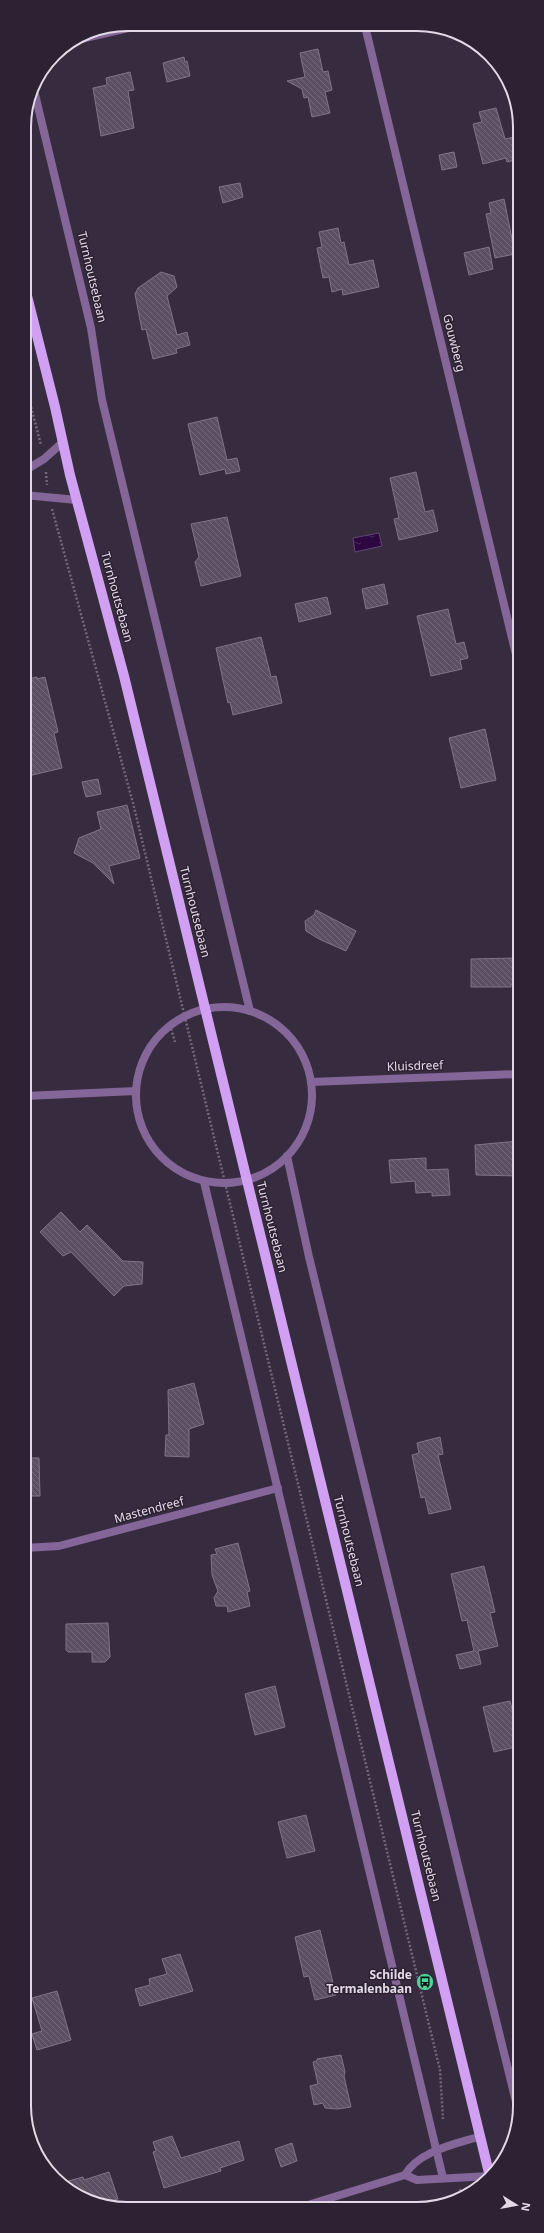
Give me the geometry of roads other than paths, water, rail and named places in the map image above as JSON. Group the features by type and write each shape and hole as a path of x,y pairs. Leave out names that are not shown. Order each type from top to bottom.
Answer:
{"main road":[{"name":"Turnhoutsebaan","path":"31,312 77,500 124,676 206,1008 488,2170"}],"street":[{"name":"Gouwberg","path":"366,31 513,642"},
{"name":"Turnhoutsebaan","path":"36,96 91,328 102,400 250,1010"},
{"path":"31,467 44,459 63,442"},
{"path":"31,496 77,500"},
{"path":"228,1007 250,1010 272,1021 290,1038 304,1058 311,1082 310,1109 302,1134 287,1156 268,1171 247,1180 204,1182 182,1172 156,1152 140,1123 136,1091 140,1068 150,1047 170,1025 184,1016 206,1008 228,1007"},
{"name":"Kluisdreef","path":"311,1082 513,1074"},
{"path":"31,1096 136,1091"},
{"path":"287,1156 309,1256 513,2089"},
{"path":"204,1182 438,2151 443,2178"},
{"name":"Mastendreef","path":"31,1548 59,1546 278,1488"},
{"path":"405,2175 410,2165 438,2151 481,2136"},
{"path":"317,2202 405,2175 417,2180 481,2177"}],"water":[{"path":"379,533 382,546 355,552 353,538"}],"place":[{"name":"Schilde Termalenbaan","path":"425,1982"}]}
